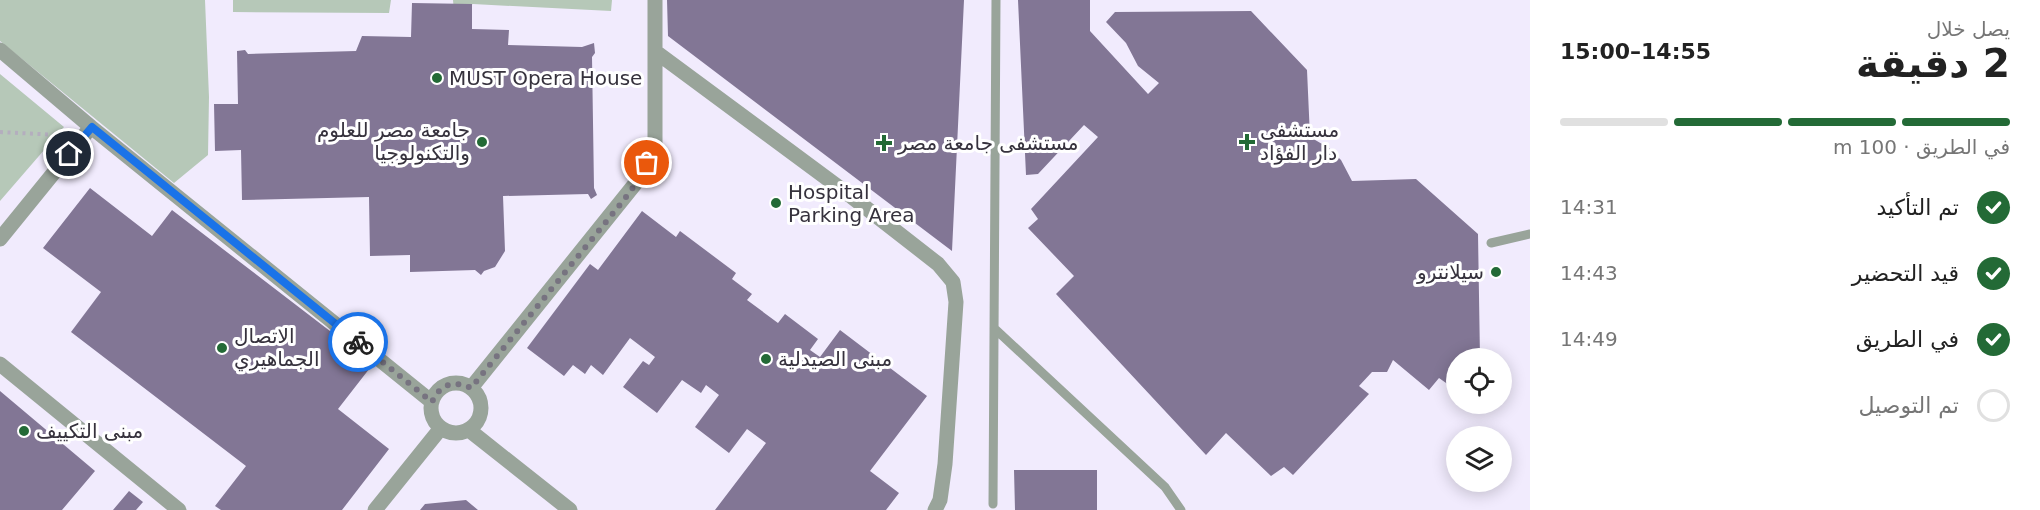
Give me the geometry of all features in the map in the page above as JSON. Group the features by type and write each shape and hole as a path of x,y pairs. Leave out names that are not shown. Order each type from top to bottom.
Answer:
{"street":[{"path":"471,388 643,174 655,142 655,0"},
{"path":"0,50 87,132 432,402"},
{"path":"656,52 938,264 953,282 956,302 945,464 940,500 935,510"},
{"path":"0,239 87,132"},
{"path":"0,364 179,510"},
{"path":"453,383 471,388 478,396 481,405 481,415 477,423 469,430 460,433 441,428 432,412 432,402 436,393 453,383"},
{"path":"375,510 441,428"},
{"path":"469,430 570,510"}],"lane":[{"path":"993,504 996,0"},
{"path":"1491,243 1530,234"},
{"path":"994,328 1165,487 1181,510"}],"path":[{"path":"0,132 87,132"}],"green space":[{"path":"0,0 205,0 209,97 208,155 174,183 0,41"},
{"path":"233,0 391,0 389,13 233,12"},
{"path":"453,0 612,0 611,11 473,4 454,12"},
{"path":"0,74 64,127 0,201"}],"building":[{"name":"مستشفى جامعة مصر","path":"667,0 964,0 952,251 668,36"},
{"path":"1018,0 1090,0 1090,31 1148,94 1159,83 1138,66 1126,43 1106,22 1115,12 1251,11 1307,70 1310,137 1329,148 1341,160 1352,181 1416,179 1478,234 1480,348 1446,348 1446,383 1439,378 1429,390 1393,360 1387,372 1372,372 1359,386 1369,394 1293,475 1284,467 1271,476 1226,433 1206,455 1056,294 1074,276 1028,228 1038,219 1031,209 1098,137 1084,125 1038,174 1026,175"},
{"path":"412,3 472,4 472,29 509,30 508,45 582,47 594,43 595,53 592,57 594,188 597,195 591,199 588,194 503,196 505,251 495,267 484,271 481,275 475,270 410,272 410,255 370,256 369,197 242,200 241,150 215,151 214,104 238,104 237,51 245,50 248,54 356,51 362,36 411,37"},
{"name":"الاتصال الجماهيري","path":"90,188 152,236 172,210 373,364 338,409 389,449 342,510 221,510 215,506 246,466 71,332 101,292 43,248"},
{"name":"مبنى الصيدلية","path":"642,211 676,237 680,231 736,273 732,279 752,294 747,300 778,323 785,314 818,339 810,350 820,357 840,330 927,396 870,471 899,493 886,510 715,510 766,443 747,429 729,453 695,427 719,395 706,385 701,393 682,380 657,413 623,387 643,361 649,365 655,357 630,338 603,375 591,365 585,374 573,365 564,376 527,348 590,264 598,270"},
{"name":"مبنى التكييف","path":"0,391 95,471 62,510 0,510"},
{"path":"1014,470 1097,470 1097,510 1015,510"},
{"path":"129,491 143,502 136,510 113,510"},
{"path":"466,500 478,510 420,510 425,504"}],"way so far":[{"path":"358,342 432,402 436,393 453,383 471,388 623,201 643,174 647,163"}],"place":[{"name":"MUST Opera House","path":"437,78"},
{"name":"جامعة مصر للعلوم والتكنولوجيا","path":"482,142"},
{"name":"مستشفى دار الفؤاد","path":"1247,142"},
{"name":"مستشفى جامعة مصر","path":"884,143"},
{"name":"Hospital Parking Area","path":"776,203"},
{"name":"سيلانترو","path":"1496,272"},
{"name":"الاتصال الجماهيري","path":"222,348"},
{"name":"مبنى الصيدلية","path":"766,359"},
{"name":"مبنى التكييف","path":"24,431"}],"route":[{"path":"69,154 92,127 358,342"}]}
